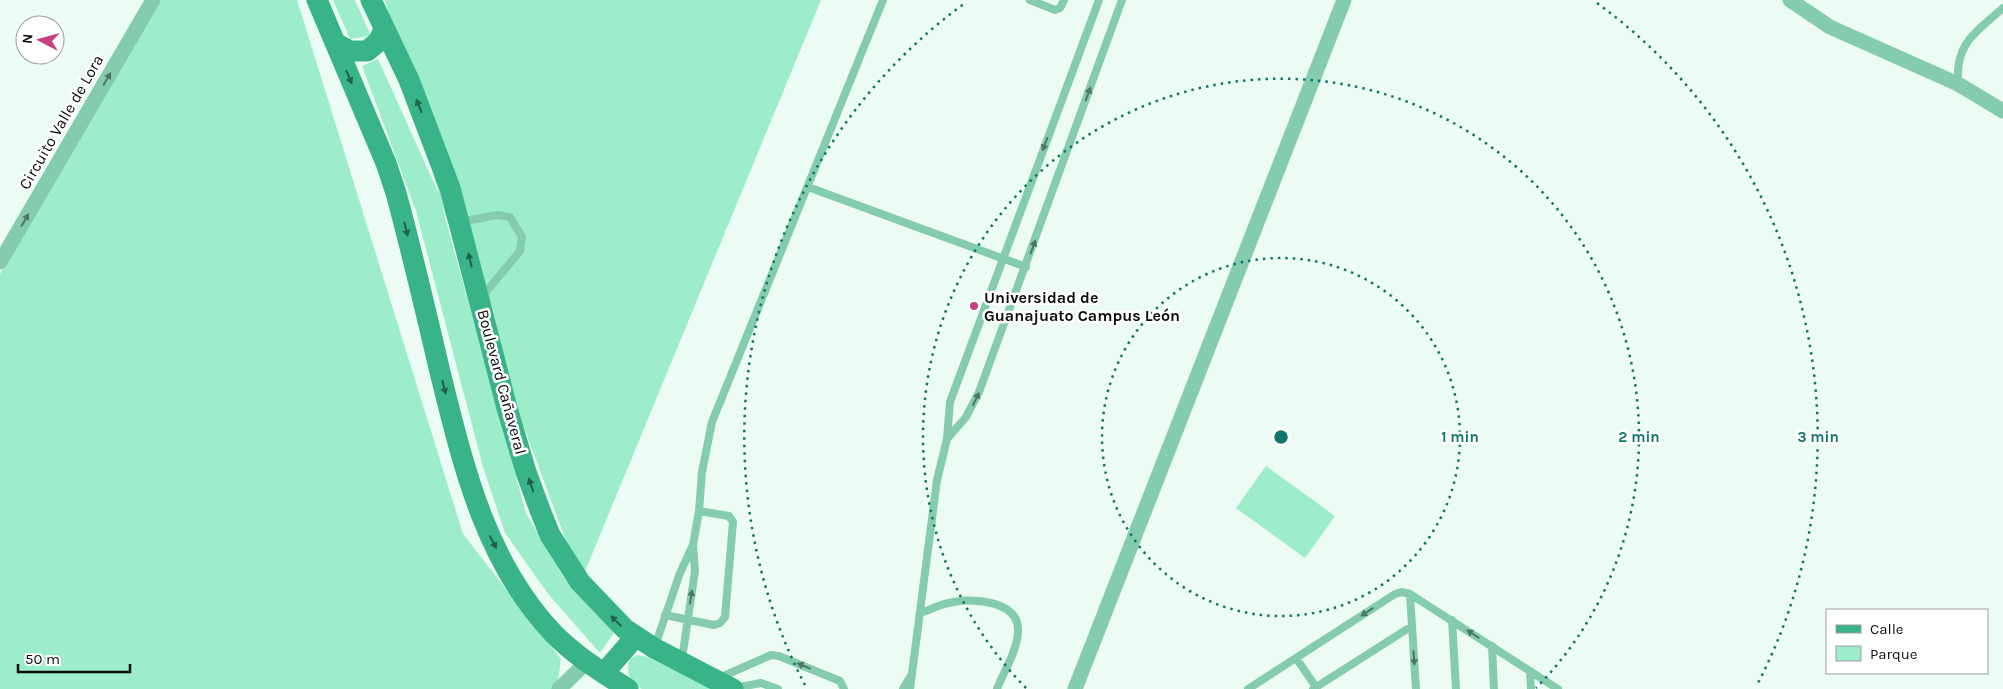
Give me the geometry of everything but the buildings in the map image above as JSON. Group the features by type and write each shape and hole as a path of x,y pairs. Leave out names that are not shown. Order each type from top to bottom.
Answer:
{"street":[{"name":"Circuito Valle de Lora","path":"0,262 153,0"},
{"path":"317,0 386,163 396,193 457,440 470,487 486,529 506,568 528,601 553,633 595,668 628,689"},
{"name":"Boulevard Cañaveral","path":"370,0 409,80 430,131 450,188 526,472 550,535 580,582 624,629 654,648 727,686"},
{"path":"1075,689 1344,0"},
{"path":"1790,0 1830,27 1958,84 2003,111"},
{"path":"335,43 350,51 367,51 378,42 384,30"},
{"path":"559,689 595,668 636,636"}],"lane":[{"path":"682,663 695,571 693,545 699,511 702,472 712,422 729,376 883,0"},
{"path":"1030,0 1055,10 1060,8 1064,0"},
{"path":"910,689 937,480 947,439 950,402 1099,0"},
{"path":"947,439 966,417 979,392 1122,0"},
{"path":"1958,84 1958,66 1961,51 1969,40 2003,8"},
{"path":"808,187 1026,267"},
{"path":"460,222 496,215 510,217 522,237 520,251 480,299"},
{"path":"666,615 714,625 720,623 725,617 733,522 729,516 699,511"},
{"path":"654,648 680,573 693,545"},
{"path":"1248,689 1394,594 1402,592 1410,594 1452,620 1558,689"},
{"path":"1410,594 1416,689"},
{"path":"921,613 945,604 964,601 997,604 1013,616 1018,630 1017,639 996,689"},
{"path":"1452,620 1456,689"},
{"path":"1296,658 1315,688 1412,626"},
{"path":"1492,646 1494,689"},
{"path":"727,686 767,656 775,655 840,681 844,689"},
{"path":"1530,671 1531,689"},
{"path":"903,689 911,675"},
{"path":"727,686 760,683 778,689"}],"green space":[{"path":"161,0 297,0 463,534 561,659 557,689 0,689 0,274"},
{"path":"333,0 355,0 371,36 350,39"},
{"path":"385,0 821,0 581,581 442,206 526,513 563,576 615,631 600,653 549,595 505,533 483,467 416,211 362,66 378,59 439,194"},
{"path":"1266,466 1335,516 1305,558 1236,508"},
{"path":"638,655 648,657 712,689 642,689 631,680 628,672 630,658"}],"place":[{"name":"Universidad de Guanajuato Campus León","path":"974,306"}]}
